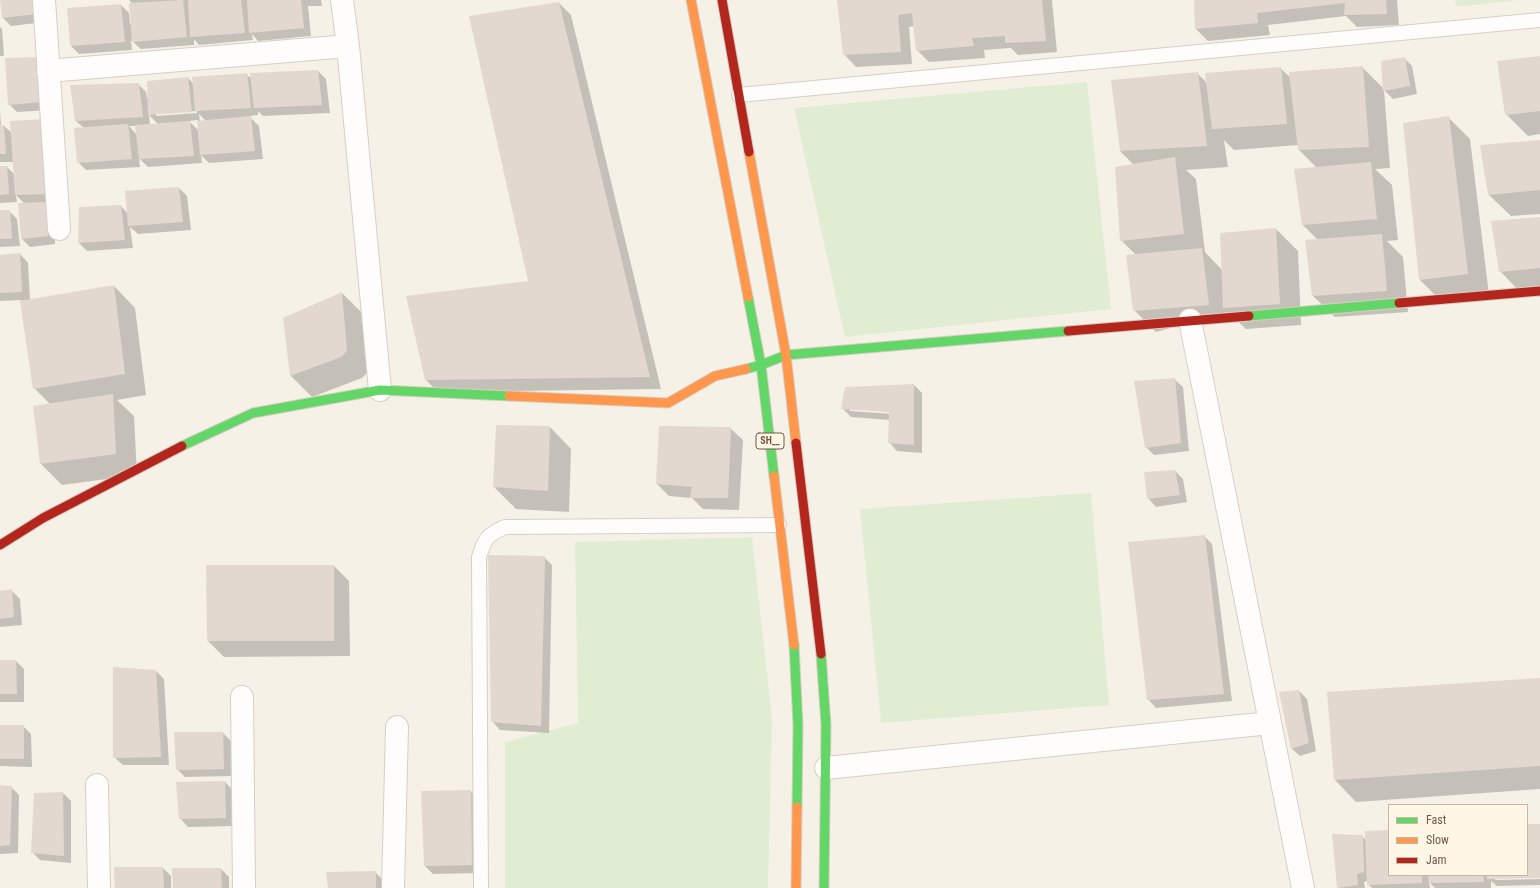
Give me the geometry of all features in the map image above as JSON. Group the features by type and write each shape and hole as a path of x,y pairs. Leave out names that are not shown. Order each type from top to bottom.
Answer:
{"main road":[{"name":"SH__","path":"691,0 761,365 794,649 798,725 796,888"},
{"path":"722,0 786,355 821,652 826,725 824,888"},
{"path":"0,545 43,518 161,456 253,413 380,390 668,403 715,376 761,365 786,355 1540,291"}],"street":[{"path":"44,0 59,229"},
{"path":"342,0 348,46 380,390"},
{"path":"48,71 348,46"},
{"path":"1190,320 1303,888"},
{"path":"242,697 244,888"},
{"path":"826,768 1270,723"},
{"path":"393,888 397,727"},
{"path":"97,785 99,888"}],"lane":[{"path":"739,95 1540,20"},
{"path":"481,888 479,557 483,544 491,533 505,527 779,525"}],"green space":[{"path":"1455,0 1520,0 1456,7"},
{"path":"1087,82 1111,309 845,337 794,108"},
{"path":"1091,493 1109,705 881,723 860,509"},
{"path":"752,537 772,719 768,888 505,888 505,742 578,723 575,542"}],"building":[{"path":"0,0 34,0 36,14 2,18"},
{"path":"183,0 187,37 132,42 129,3"},
{"path":"188,0 241,0 245,33 190,37"},
{"path":"247,0 301,0 304,28 249,33"},
{"path":"837,0 1042,0 1046,41 1005,43 1005,36 972,38 974,46 916,51 912,13 898,15 901,52 843,55"},
{"path":"1194,0 1386,0 1387,14 1344,15 1345,3 1257,13 1258,23 1195,29"},
{"path":"559,2 650,377 425,380 406,296 528,281 469,16"},
{"path":"121,4 125,42 70,46 67,8"},
{"path":"1540,56 1540,111 1505,115 1497,61"},
{"path":"38,57 43,102 8,105 5,58"},
{"path":"1405,57 1410,86 1383,91 1381,61"},
{"path":"1363,66 1369,147 1298,150 1289,72"},
{"path":"1281,67 1287,124 1212,129 1205,73"},
{"path":"318,70 322,105 254,108 250,73"},
{"path":"1198,72 1207,146 1120,151 1111,80"},
{"path":"247,73 251,108 195,111 192,77"},
{"path":"188,77 192,112 148,115 147,81"},
{"path":"139,83 143,117 75,121 70,85"},
{"path":"251,116 255,151 200,155 197,121"},
{"path":"1449,116 1468,274 1419,280 1403,123"},
{"path":"44,119 50,194 15,195 10,121"},
{"path":"190,121 194,156 139,159 135,125"},
{"path":"128,124 132,159 77,163 74,128"},
{"path":"0,125 4,125 6,154 0,154"},
{"path":"1540,140 1540,190 1488,195 1480,145"},
{"path":"1175,157 1184,234 1120,241 1115,167"},
{"path":"1371,162 1377,219 1302,225 1294,169"},
{"path":"0,166 7,166 9,194 0,195"},
{"path":"179,187 183,222 128,226 125,191"},
{"path":"47,202 48,236 21,239 18,203"},
{"path":"121,205 125,240 78,243 79,207"},
{"path":"0,210 10,210 12,239 0,239"},
{"path":"1540,217 1540,268 1499,272 1491,221"},
{"path":"1276,228 1280,304 1223,308 1220,233"},
{"path":"1382,234 1387,291 1312,296 1305,240"},
{"path":"1202,248 1209,305 1133,311 1126,255"},
{"path":"20,253 22,292 0,293 0,255"},
{"path":"114,285 125,374 33,389 20,301"},
{"path":"342,292 347,351 341,357 290,376 283,318"},
{"path":"1175,378 1181,443 1145,448 1134,381"},
{"path":"914,384 914,445 888,443 889,412 841,409 845,387"},
{"path":"113,394 116,454 40,464 33,406"},
{"path":"496,425 550,426 548,491 493,487"},
{"path":"659,426 731,427 728,498 690,498 692,487 656,484"},
{"path":"1175,470 1180,495 1147,499 1144,472"},
{"path":"1205,535 1224,694 1147,700 1128,542"},
{"path":"488,555 545,556 541,726 491,722"},
{"path":"206,565 334,565 334,641 207,641"},
{"path":"12,589 14,617 0,619 0,591"},
{"path":"0,660 16,660 17,694 0,694"},
{"path":"113,667 156,670 161,757 113,758"},
{"path":"1540,678 1540,766 1334,780 1327,692"},
{"path":"1299,690 1309,743 1291,749 1279,692"},
{"path":"0,725 24,725 24,759 0,759"},
{"path":"174,732 223,732 224,769 176,770"},
{"path":"225,781 226,818 179,819 176,782"},
{"path":"0,785 12,786 10,845 0,846"},
{"path":"471,790 472,865 424,866 421,791"},
{"path":"63,792 64,856 31,853 34,793"},
{"path":"1528,824 1540,824 1540,878 1487,879 1487,876 1528,876"},
{"path":"1388,830 1388,876 1422,876 1422,883 1367,885 1365,831"},
{"path":"1332,834 1363,835 1364,872 1357,874 1358,885 1337,888"},
{"path":"114,867 163,867 164,888 115,888"},
{"path":"172,868 221,868 222,888 173,888"},
{"path":"376,871 376,888 328,888 326,872"},
{"path":"1428,876 1483,876 1484,882 1429,883"}],"traffic: fast":[{"path":"748,297 761,365 774,476"},
{"path":"1249,316 1399,303"},
{"path":"746,369 786,355 1068,331"},
{"path":"182,446 253,413 380,390 509,396"},
{"path":"794,645 798,725 797,807"},
{"path":"821,654 826,725 824,888"}],"traffic: slow":[{"path":"691,0 748,297"},
{"path":"749,152 786,355 796,443"},
{"path":"509,396 668,403 715,376 746,369"},
{"path":"774,476 794,645"},
{"path":"796,888 797,807"}],"traffic: jam":[{"path":"722,0 749,152"},
{"path":"1399,303 1540,291"},
{"path":"1068,331 1249,316"},
{"path":"796,443 821,654"},
{"path":"0,545 43,518 182,446"}]}
